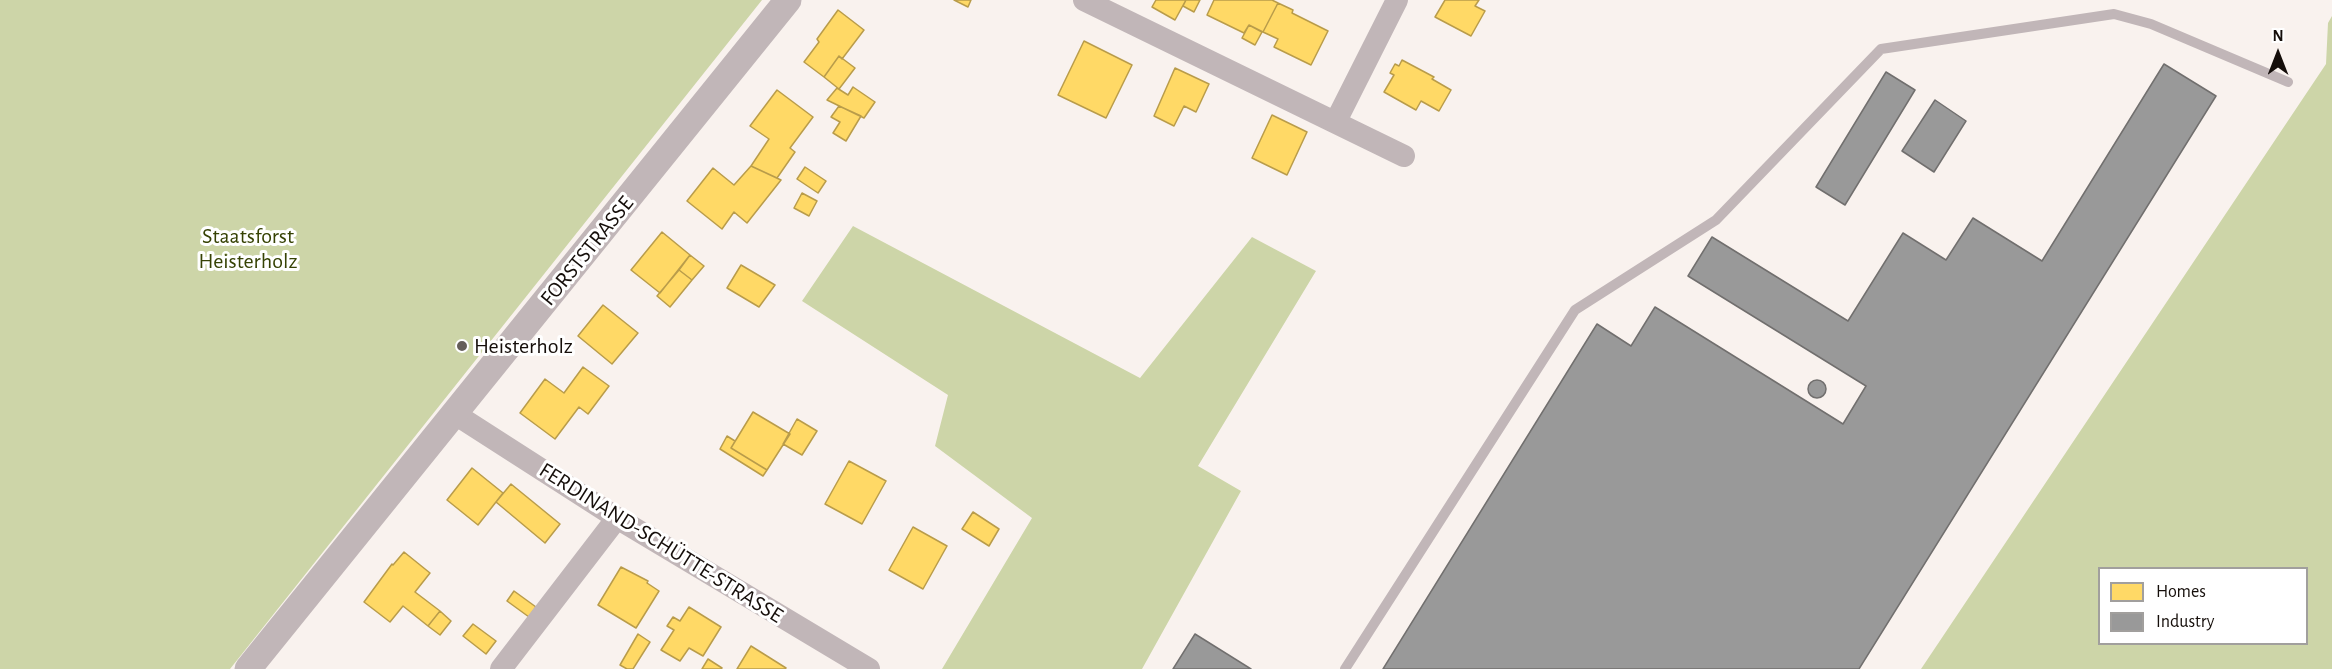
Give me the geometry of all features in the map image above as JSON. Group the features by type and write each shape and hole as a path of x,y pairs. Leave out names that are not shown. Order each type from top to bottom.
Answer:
{"street":[{"name":"FORSTSTRASSE","path":"248,669 788,0"},
{"path":"1084,0 1404,156"},
{"path":"1336,121 1397,0"},
{"name":"FERDINAND-SCHÜTTE-STRASSE","path":"455,414 617,518 868,669"},
{"path":"501,669 617,518"}],"lane":[{"path":"1345,669 1575,310 1716,220 1881,50 2114,14 2151,24 2288,82"}],"green space":[{"name":"Staatsforst Heisterholz","path":"0,0 762,0 230,669 0,669"},
{"path":"2332,16 2332,669 1921,669 2326,64 2328,23"},
{"path":"853,226 1140,378 1252,237 1316,271 1198,466 1241,491 1142,669 942,669 1032,518 935,446 948,395 802,301"}],"building: Homes":[{"path":"954,0 971,0 968,7"},
{"path":"1156,0 1186,0 1175,20 1152,7"},
{"path":"1186,0 1200,0 1194,12 1183,6"},
{"path":"1214,0 1272,0 1278,3 1263,32 1249,25 1244,33 1207,15"},
{"path":"1445,0 1479,0 1475,6 1485,11 1471,36 1435,17"},
{"path":"1278,3 1293,10 1292,13 1328,31 1311,65 1274,47 1278,39 1263,32"},
{"path":"838,10 864,30 842,59 839,56 824,77 804,62"},
{"path":"1249,25 1262,32 1255,45 1242,38"},
{"path":"1084,41 1132,65 1106,118 1058,95"},
{"path":"839,56 855,68 839,89 824,77"},
{"path":"1402,60 1434,77 1432,79 1451,90 1439,111 1421,101 1416,110 1384,92 1394,75 1390,73 1395,64 1399,66"},
{"path":"1175,68 1209,84 1196,112 1184,106 1174,126 1154,116"},
{"path":"853,87 875,102 864,118 827,100 837,88 848,95"},
{"path":"777,90 813,117 790,148 795,152 777,178 751,166 769,139 750,126"},
{"path":"839,106 861,116 846,141 833,133 840,122 831,117"},
{"path":"1272,115 1307,132 1287,175 1252,158"},
{"path":"751,166 781,180 747,223 734,212 722,229 687,201 713,168 734,185"},
{"path":"805,167 826,181 818,193 797,179"},
{"path":"802,193 817,201 809,216 794,208"},
{"path":"662,232 690,255 660,293 631,270"},
{"path":"690,255 704,266 692,280 679,270"},
{"path":"741,265 775,285 759,307 727,288"},
{"path":"679,270 692,280 670,307 657,296"},
{"path":"603,305 638,333 612,364 578,336"},
{"path":"583,367 609,386 588,414 579,407 555,439 520,413 545,379 564,393"},
{"path":"753,412 790,434 767,470 731,448"},
{"path":"797,419 817,431 802,455 783,444"},
{"path":"727,436 735,441 731,448 767,470 763,476 720,449"},
{"path":"849,461 886,481 862,524 825,504"},
{"path":"472,468 503,493 478,525 447,500"},
{"path":"511,484 560,524 545,543 496,502"},
{"path":"973,512 999,529 989,546 962,529"},
{"path":"913,527 947,546 923,589 889,570"},
{"path":"404,552 430,573 415,592 440,611 428,626 403,606 390,622 364,602 392,564"},
{"path":"621,567 648,581 647,583 659,591 636,628 598,605"},
{"path":"514,591 536,607 529,617 507,601"},
{"path":"689,607 721,627 703,656 689,648 680,661 661,650 674,630 667,626 673,617 680,621"},
{"path":"440,611 451,621 440,635 428,626"},
{"path":"473,624 496,641 486,654 463,636"},
{"path":"638,634 650,642 633,669 627,669 620,665"},
{"path":"751,646 786,668 737,669"},
{"path":"708,659 722,668 702,669"}],"building: Industry":[{"path":"2164,64 2216,96 1859,669 1383,669 1597,324 1631,346 1655,307 1843,424 1866,386 1688,276 1712,237 1848,321 1903,233 1946,260 1973,218 2042,261"},
{"path":"1886,72 1915,90 1845,205 1816,187"},
{"path":"1935,100 1966,121 1934,172 1902,151"},
{"path":"1817,380 1823,383 1826,389 1823,395 1817,398 1811,395 1808,389 1811,383"},
{"path":"1195,634 1251,669 1173,669"}],"place":[{"name":"Heisterholz","path":"462,346"}]}
